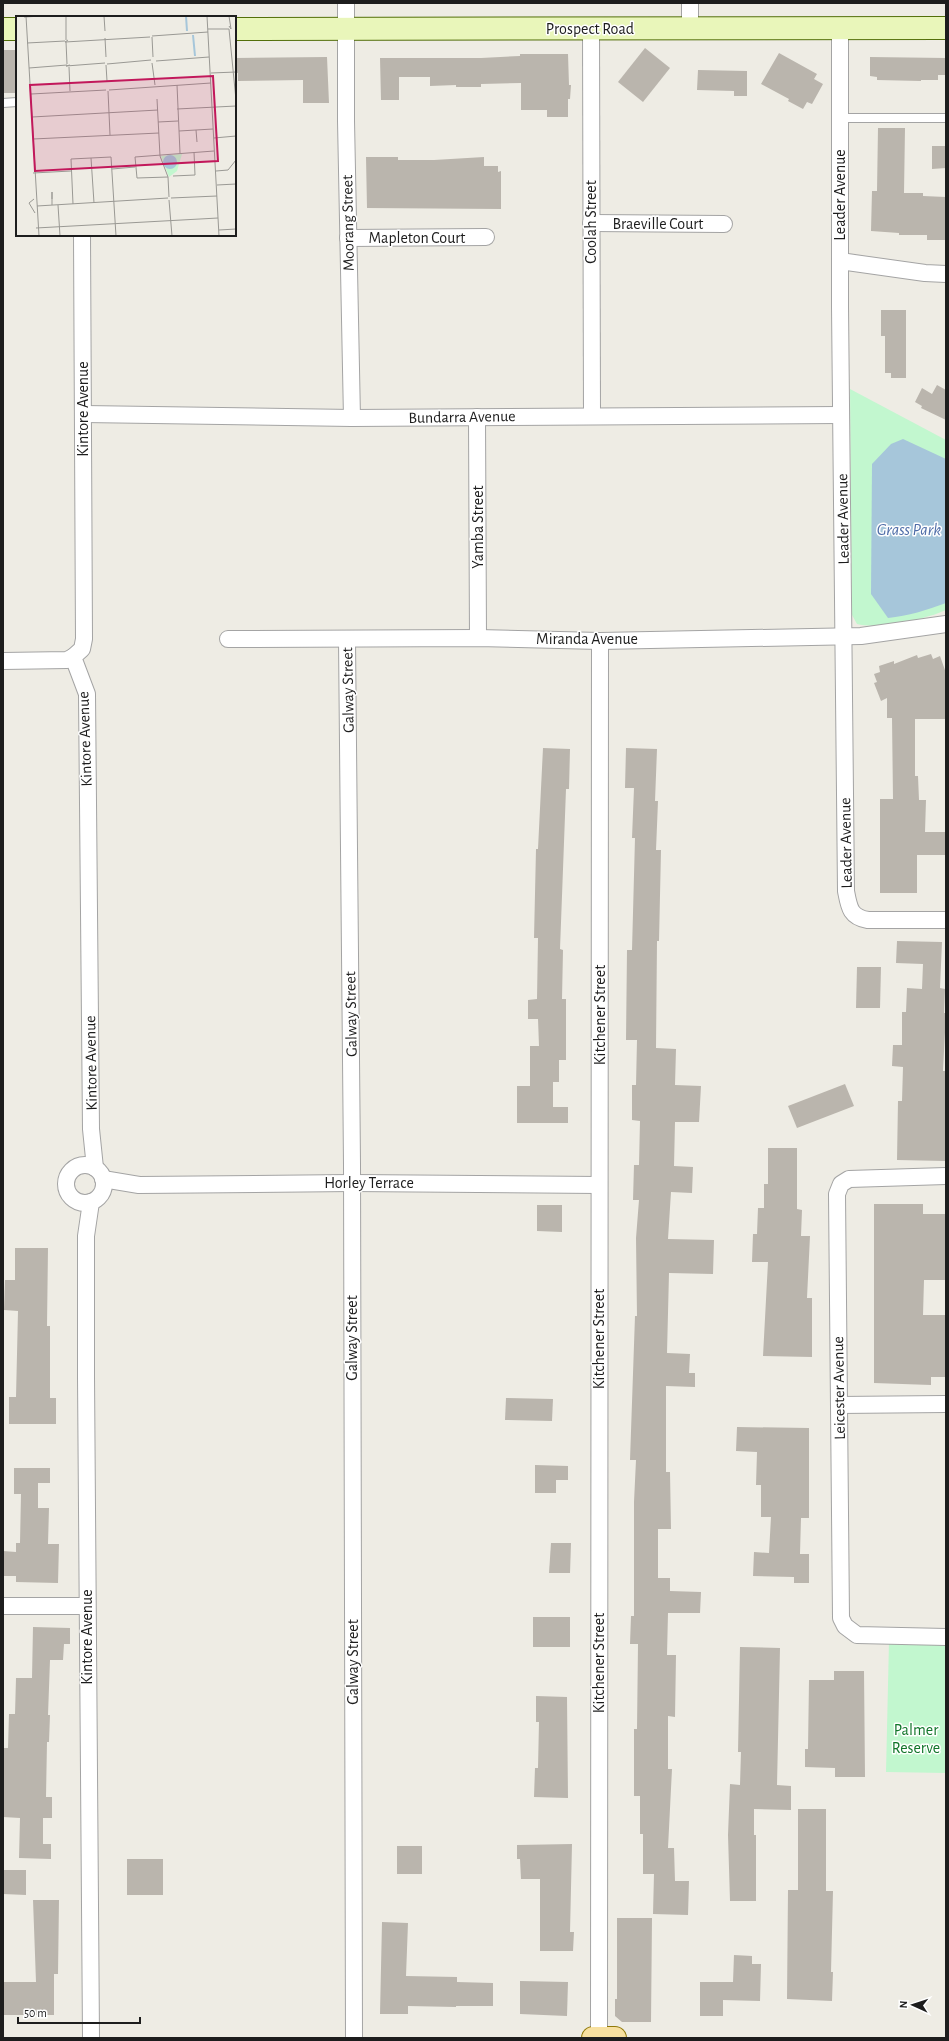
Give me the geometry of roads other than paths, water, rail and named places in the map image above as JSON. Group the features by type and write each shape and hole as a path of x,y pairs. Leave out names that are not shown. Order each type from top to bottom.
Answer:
{"main road":[{"name":"Prospect Road","path":"236,29 946,28"},
{"path":"3,29 16,29"},
{"path":"593,2038 615,2038"}],"street":[{"name":"Moorang Street","path":"346,3 348,238 352,418"},
{"path":"690,3 690,28"},
{"name":"Coolah Street","path":"591,28 592,416"},
{"name":"Leader Avenue","path":"840,28 841,415 846,891 852,912 858,918 868,920 946,920"},
{"name":"Braeville Court","path":"591,223 724,224"},
{"name":"Kintore Avenue","path":"82,236 84,639 82,649 74,657 87,694 91,1129 94,1171"},
{"name":"Mapleton Court","path":"348,238 486,237"},
{"path":"840,261 925,273 946,274"},
{"name":"Bundarra Avenue","path":"84,414 352,418 841,415"},
{"name":"Yamba Street","path":"477,417 478,638"},
{"name":"Miranda Avenue","path":"228,639 478,638 600,641 861,636 946,624"},
{"name":"Galway Street","path":"347,639 352,1183 354,2038"},
{"name":"Kitchener Street","path":"599,2038 600,641"},
{"path":"3,661 66,660 74,657"},
{"path":"75,1167 94,1171 103,1190 90,1200 68,1194 65,1184 70,1172 75,1167"},
{"name":"Horley Terrace","path":"94,1171 139,1185"},
{"name":"Leicester Avenue","path":"946,1176 853,1179 840,1184 837,1194 841,1618 845,1626 857,1635 946,1637"},
{"name":"Horley Terrace","path":"90,1200 139,1185 352,1183 600,1185"},
{"name":"Kintore Avenue","path":"90,1200 86,1236 87,1606 91,2038"},
{"path":"839,1405 946,1404"},
{"path":"3,1606 87,1606"}],"lane":[{"path":"3,102 16,102"},
{"path":"841,118 946,118"}],"water":[{"name":"Grass Park","path":"903,439 946,459 946,603 903,616 888,618 871,594 872,464 891,444"}],"park label":[{"name":"Palmer Reserve","path":"916,1739"}]}
